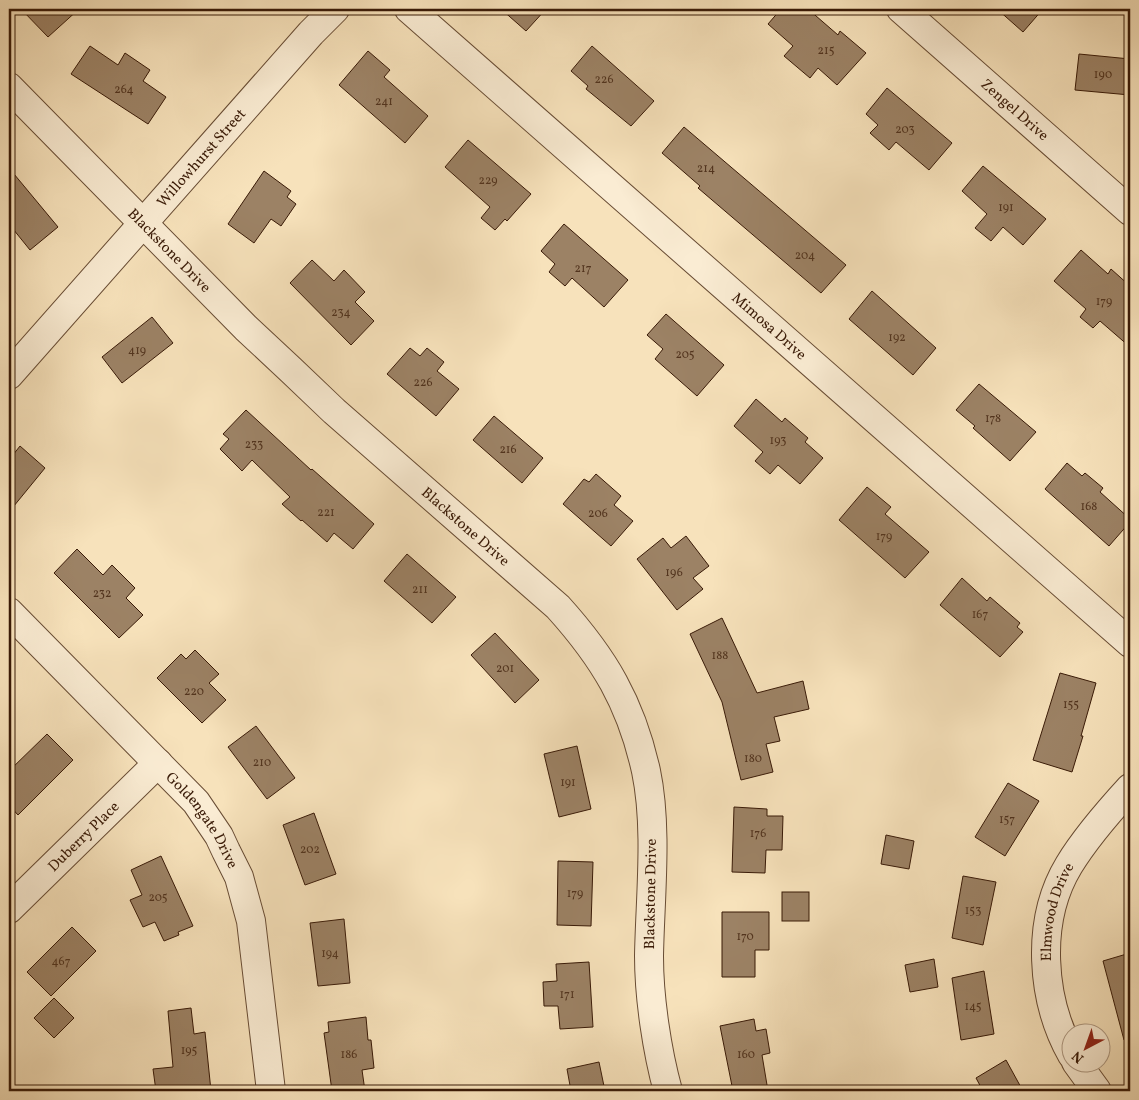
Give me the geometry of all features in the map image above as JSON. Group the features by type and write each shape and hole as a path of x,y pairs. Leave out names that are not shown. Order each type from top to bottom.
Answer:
{"street":[{"name":"Willowhurst Street","path":"9,375 311,33 335,9"},
{"name":"Mimosa Drive","path":"409,9 1130,643"},
{"name":"Zengel Drive","path":"901,9 1130,211"},
{"name":"Blackstone Drive","path":"9,88 144,222 246,328 334,411 558,607 582,634 604,664 629,715 636,733 646,772 651,810 649,959 654,1021 662,1071 668,1091"},
{"name":"Goldengate Drive","path":"9,612 196,802 219,836 238,877 251,921 271,1091"},
{"name":"Duberry Place","path":"9,909 158,763"},
{"name":"Elmwood Drive","path":"1062,1039 1052,1009 1046,967 1047,931 1056,893 1068,866 1095,828 1130,788"},
{"path":"1083,1072 1097,1091"}],"building":[{"path":"21,9 79,9 48,37"},
{"path":"501,9 546,9 526,31"},
{"path":"781,9 808,9 838,35 840,31 866,53 837,85 818,68 810,78 784,56 793,46 768,24"},
{"path":"997,9 1043,9 1023,32"},
{"path":"90,46 118,65 125,53 150,70 143,81 166,97 148,124 71,74"},
{"path":"592,46 654,101 631,126 586,89 588,86 571,71"},
{"path":"368,51 390,70 384,77 428,116 405,143 339,85"},
{"path":"1079,54 1130,59 1130,95 1075,90"},
{"path":"887,88 952,143 929,170 896,142 889,150 870,133 878,125 866,114"},
{"path":"684,127 846,265 821,293 698,188 700,186 662,153"},
{"path":"468,140 531,194 507,221 505,219 495,230 481,218 490,207 445,167"},
{"path":"983,166 1046,219 1023,245 1003,227 991,241 975,228 987,214 962,191"},
{"path":"9,168 58,227 30,250 9,224"},
{"path":"264,171 291,191 287,197 296,204 281,226 271,219 254,243 228,224"},
{"path":"564,224 628,280 604,307 572,278 565,286 549,272 555,264 541,251"},
{"path":"1081,250 1108,274 1111,269 1130,286 1130,347 1100,321 1093,328 1080,317 1086,309 1054,281"},
{"path":"312,260 334,281 344,270 365,292 355,302 374,321 351,345 290,283"},
{"path":"872,291 936,348 913,375 849,319"},
{"path":"666,314 724,365 697,396 655,359 663,349 647,335"},
{"path":"152,317 173,343 122,383 102,357"},
{"path":"410,348 420,356 427,348 444,362 437,371 459,389 436,416 387,374"},
{"path":"979,384 1036,432 1010,461 956,410"},
{"path":"756,399 782,422 785,418 808,438 805,442 823,458 800,484 778,465 770,474 755,461 763,452 734,426"},
{"path":"246,410 311,470 374,524 353,549 334,533 327,542 301,521 282,504 290,497 252,460 242,471 220,449 229,439 223,434"},
{"path":"494,416 543,458 522,483 473,440"},
{"path":"20,446 45,468 9,512 9,460"},
{"path":"1067,463 1082,476 1085,473 1103,488 1100,492 1130,519 1130,522 1109,546 1045,489"},
{"path":"596,474 621,496 614,505 633,521 611,546 563,504 584,479 589,482"},
{"path":"867,487 891,507 885,514 929,552 905,578 839,520"},
{"path":"686,536 709,566 693,578 703,589 677,610 637,559 663,538 671,548"},
{"path":"77,549 103,575 112,565 135,588 126,598 143,615 119,638 54,573"},
{"path":"407,554 456,597 432,623 384,581"},
{"path":"962,578 987,601 990,597 1020,623 1017,627 1023,632 1000,657 940,605"},
{"path":"722,618 757,693 803,681 809,709 774,717 780,741 766,744 773,772 741,780 722,702 690,634"},
{"path":"495,633 539,680 515,703 471,655"},
{"path":"195,650 219,674 209,683 226,700 202,723 157,678 181,654 186,659"},
{"path":"1060,673 1096,683 1072,772 1033,760"},
{"path":"256,726 295,778 267,799 228,747"},
{"path":"47,734 73,760 18,815 9,805 9,771"},
{"path":"577,746 591,809 559,817 544,754"},
{"path":"1008,783 1039,801 1005,856 975,837"},
{"path":"734,807 767,809 767,816 783,816 782,850 766,850 765,873 732,872"},
{"path":"314,813 336,874 305,885 283,825"},
{"path":"886,835 914,841 909,869 881,864"},
{"path":"161,856 193,926 178,932 179,935 164,941 155,922 143,927 130,900 142,895 131,870"},
{"path":"558,861 593,862 591,926 557,925"},
{"path":"963,876 996,882 983,945 952,938"},
{"path":"782,892 809,892 809,921 782,921"},
{"path":"722,912 769,912 769,950 755,950 755,977 722,977"},
{"path":"344,919 350,983 318,986 310,923"},
{"path":"72,927 96,951 51,996 27,972"},
{"path":"1130,953 1130,1039 1124,1040 1103,961"},
{"path":"934,959 938,987 910,992 905,965"},
{"path":"589,962 593,1027 560,1029 558,1006 544,1006 543,982 557,981 556,964"},
{"path":"984,971 994,1034 961,1040 952,978"},
{"path":"54,998 74,1018 54,1038 34,1018"},
{"path":"191,1008 194,1034 205,1032 211,1091 156,1091 153,1069 173,1067 168,1011"},
{"path":"366,1017 368,1040 371,1040 374,1068 362,1070 365,1091 332,1091 324,1033 329,1032 328,1022"},
{"path":"754,1019 756,1031 766,1029 770,1053 762,1055 768,1091 733,1091 720,1026"},
{"path":"1006,1060 1023,1091 983,1091 976,1078"},
{"path":"599,1062 605,1091 571,1091 567,1069"}]}
